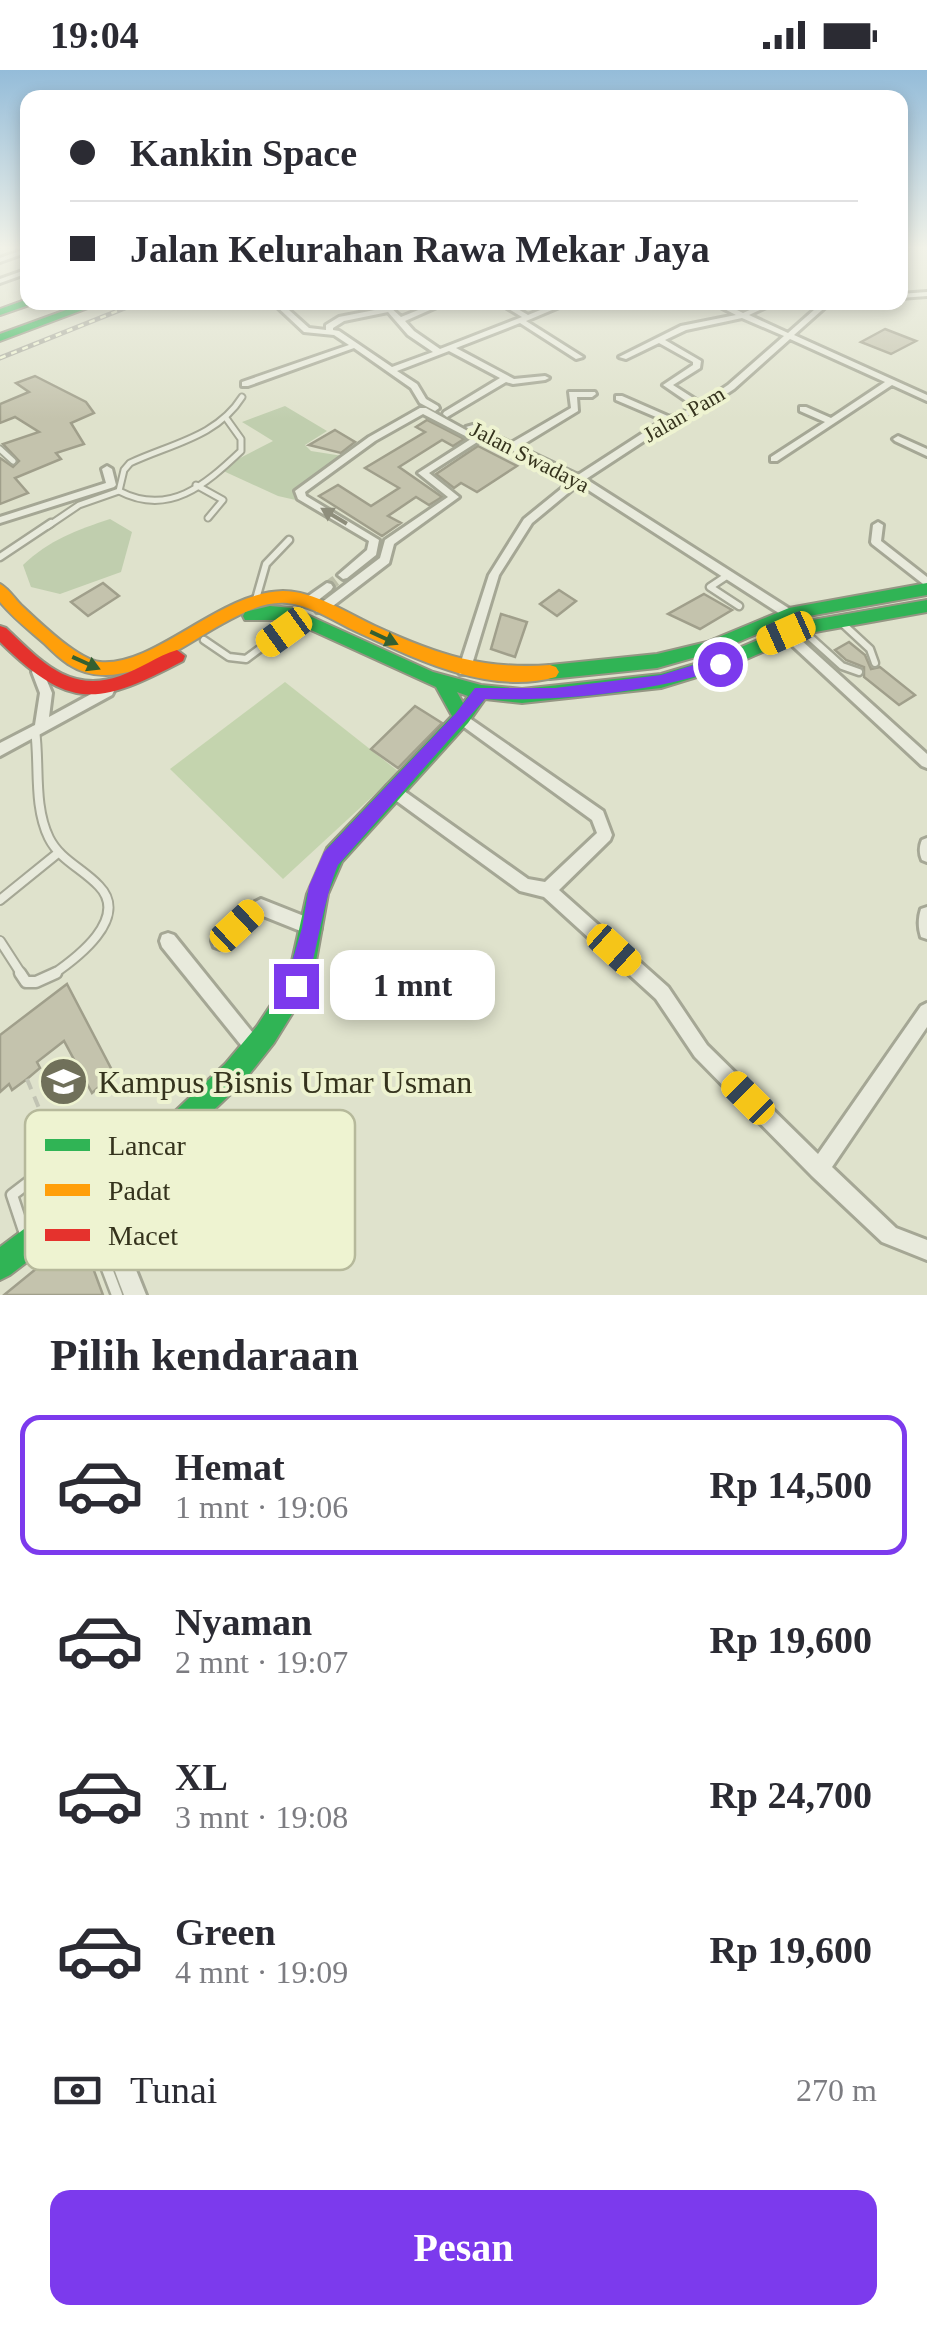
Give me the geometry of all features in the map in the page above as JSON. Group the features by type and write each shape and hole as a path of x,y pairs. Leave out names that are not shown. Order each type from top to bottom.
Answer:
{"main road":[{"path":"0,322 32,310"},
{"path":"0,336 64,310"},
{"path":"0,336 76,310"},
{"path":"5,597 80,664 102,670 124,667 229,610 280,597 464,671 524,675 657,661 927,586"},
{"path":"823,617 927,606"},
{"path":"0,632 38,672 62,688 108,690 258,614 310,610 442,682 481,692 555,694 661,682 720,664 792,625"},
{"path":"442,682 462,718"},
{"path":"194,1110 255,1049 296,986 313,928 319,886 331,858 462,718 481,692"},
{"path":"0,1265 25,1246"}],"street":[{"name":"Jalan Swadaya","path":"284,310 307,330 330,332 353,346 414,386 423,401 579,480 729,574 792,625 927,762"},
{"path":"330,332 334,322 390,310 411,333 439,352"},
{"path":"401,320 426,310"},
{"path":"511,310 579,356"},
{"path":"390,371 549,310"},
{"path":"731,310 927,398"},
{"path":"624,358 706,321 744,316 754,310"},
{"name":"Jalan Pam","path":"464,671 494,575 528,522 579,480 670,420 701,406 820,310"},
{"path":"661,341 697,361 697,366 667,385 701,406"},
{"path":"245,384 353,346"},
{"path":"450,348 519,383 545,378"},
{"path":"447,414 507,378"},
{"path":"774,459 893,381"},
{"path":"510,448 574,409 572,394 592,394"},
{"path":"619,398 670,420"},
{"path":"803,409 830,421"},
{"path":"310,610 385,560 389,542 454,497 423,473 477,439 423,410 300,491 301,497 374,540 372,552 343,575"},
{"path":"898,440 927,453"},
{"path":"0,520 111,485 107,470"},
{"path":"878,525 876,542 882,550 927,586"},
{"path":"310,610 328,587"},
{"path":"38,672 46,693 38,728"},
{"path":"0,750 108,690"},
{"path":"462,718 604,824 605,835 548,890"},
{"path":"392,790 525,886 548,890 662,993 701,1051 819,1170 889,1234 927,1250"},
{"path":"927,845 927,855"},
{"path":"220,940 261,907 313,928"},
{"path":"927,915 927,931"},
{"path":"168,941 255,1049"},
{"path":"819,1170 927,1012"},
{"path":"123,1270 135,1295"}],"lane":[{"path":"119,491 124,470 130,463 226,418 242,396"},
{"path":"0,556 80,505 119,491 139,502 158,503 194,484 243,447 226,418"},
{"path":"0,449 13,462"},
{"path":"194,484 223,500 208,518"},
{"path":"256,601 266,564 288,540"},
{"path":"729,574 710,587 739,606"},
{"path":"204,640 225,655 237,660 246,658 310,610"},
{"path":"823,617 866,644 875,663"},
{"path":"792,625 842,666 859,672"},
{"path":"0,941 31,985 55,975 105,926 112,911 109,898 58,853 42,828 38,728"},
{"path":"0,900 58,853"},
{"path":"25,1185 12,1195 25,1235"},
{"path":"110,1270 117,1295"}],"path":[{"path":"27,1078 40,1110"}],"green space":[{"path":"285,406 327,431 305,445 311,451 349,457 300,501 278,496 219,469 273,441 242,422"},
{"path":"110,519 132,532 121,572 60,594 31,587 23,565 33,556 64,537"},
{"path":"285,682 399,772 283,879 170,769"}],"building":[{"path":"885,329 916,341 891,354 861,342"},
{"path":"35,376 86,402 94,413 71,423 84,444 56,453 61,459 15,478 28,493 0,504 0,458 13,467 19,461 3,444 39,432 15,417 0,423 0,404 29,392 16,383"},
{"path":"427,420 464,439 453,446 442,440 399,467 442,497 429,505 416,497 388,516 401,523 382,536 319,496 338,485 371,506 399,488 365,468 425,432 416,427"},
{"path":"335,430 355,442 341,453 309,445"},
{"path":"478,446 517,466 477,492 461,483 454,488 436,474"},
{"path":"103,583 119,596 88,616 71,602"},
{"path":"559,590 576,601 557,616 540,604"},
{"path":"704,594 732,610 700,629 668,614"},
{"path":"501,614 527,622 515,657 491,649"},
{"path":"849,642 865,655 871,669 880,667 915,695 899,705 864,677 864,667 846,660 835,650"},
{"path":"415,706 442,723 398,768 371,749"},
{"path":"67,984 114,1074 92,1093 64,1041 37,1062 40,1068 27,1079 12,1090 9,1084 0,1092 0,1035"},
{"path":"35,1270 94,1270 103,1295 4,1295"}],"tunnel":[{"path":"327,587 343,575"}],"railway":[{"path":"0,358 120,310"}],"traffic: fast":[{"path":"0,312 19,305"},
{"path":"0,338 77,310"},
{"path":"550,672 657,661 711,647 789,614 927,589"},
{"path":"251,616 270,612 292,614 429,678 481,692 522,696 661,681 720,663 801,628 927,606"},
{"path":"442,682 462,718"},
{"path":"198,1110 266,1035 292,993 304,961 317,894 334,855 444,738 481,692"},
{"path":"0,1265 25,1246"}],"traffic: slow":[{"path":"0,590 23,616 71,657 100,669 124,666 150,656 232,611 282,597 310,603 448,663 496,673 550,672"}],"traffic: jam":[{"path":"0,632 45,672 82,689 122,682 177,656"}],"place":[{"name":"Kampus Bisnis Umar Usman","path":"63,1082"}],"route":[{"path":"296,986 313,928 319,886 331,858 462,718 481,692 522,696 661,682 720,664"}]}
